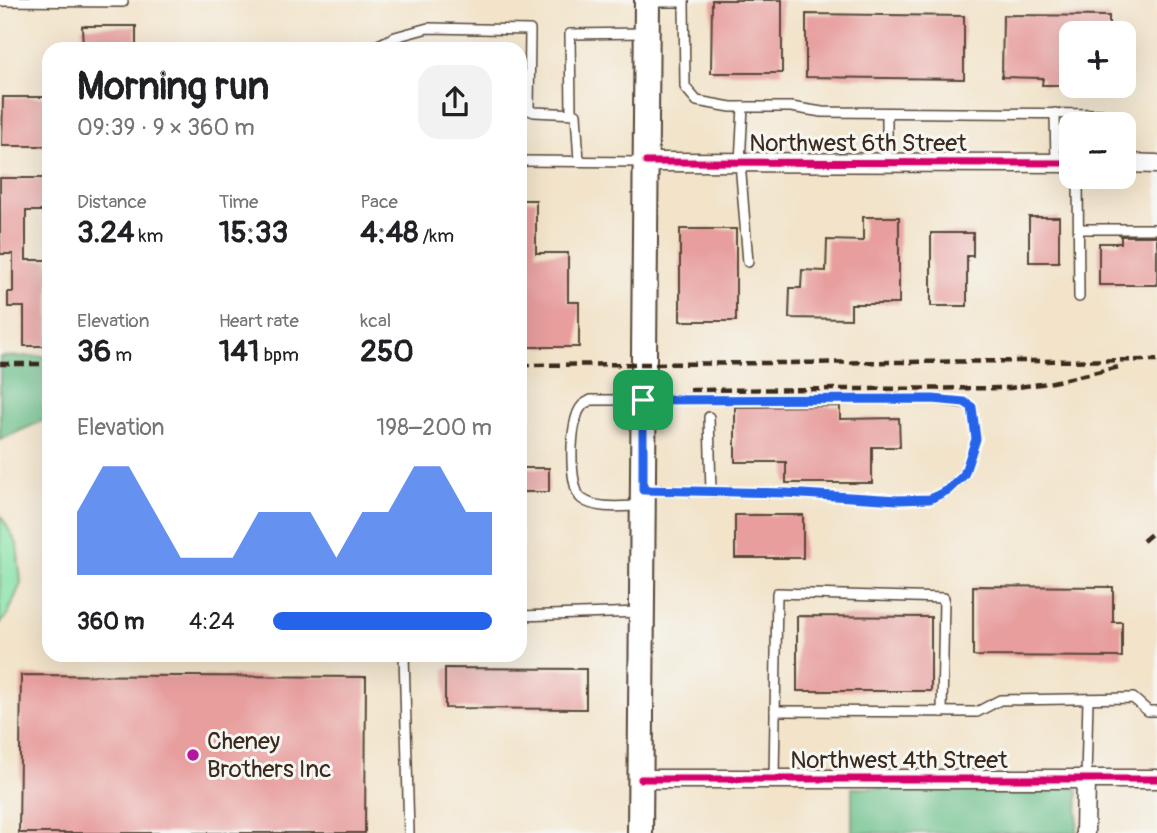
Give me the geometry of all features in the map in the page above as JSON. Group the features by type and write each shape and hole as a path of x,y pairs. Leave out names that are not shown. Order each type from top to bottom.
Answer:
{"main road":[{"path":"640,833 647,1"}],"street":[{"name":"Northwest 6th Street","path":"646,162 1059,163"},
{"path":"1136,163 1157,164"},
{"name":"Northwest 4th Street","path":"641,779 1157,779"},
{"path":"1085,833 1086,779"}],"lane":[{"path":"0,1 123,2"},
{"path":"647,1 684,1 685,87 698,101 731,107 791,107 822,112 1059,113"},
{"path":"385,42 428,28 530,30 528,110 576,114 579,161"},
{"path":"571,112 570,34 647,33"},
{"path":"743,107 740,162 748,262"},
{"path":"1055,113 1059,135"},
{"path":"887,114 887,162"},
{"path":"527,161 646,162"},
{"path":"1078,189 1079,297"},
{"path":"1079,229 1157,229"},
{"path":"933,399 964,402 972,407 976,439 964,475 948,490 930,499 711,492 595,505 581,499 575,488 572,441 581,406 591,400 933,399"},
{"path":"709,417 711,492"},
{"path":"774,779 777,593 944,598 942,712"},
{"path":"527,616 642,612"},
{"path":"404,662 409,833"},
{"path":"775,711 977,712 1000,700 1133,698 1148,710 1157,711"},
{"path":"1086,779 1088,699"}],"green space":[{"path":"42,356 42,421 0,440 0,357"},
{"path":"0,514 17,544 21,583 7,616 0,624"},
{"path":"852,788 1078,788 1077,833 852,833"}],"building":[{"path":"712,0 782,0 782,73 711,73"},
{"path":"806,14 964,16 964,79 806,77"},
{"path":"1003,15 1109,16 1109,21 1059,21 1059,85 1042,85 1043,78 1002,77"},
{"path":"82,26 136,26 136,42 83,42"},
{"path":"3,97 42,97 42,146 2,146"},
{"path":"0,178 42,178 42,211 26,211 26,260 42,260 42,346 24,346 24,307 8,307 8,292 13,292 13,254 0,254"},
{"path":"527,200 536,200 536,253 568,253 568,302 579,302 579,347 527,347"},
{"path":"863,217 899,217 899,304 851,304 851,319 789,318 790,288 801,288 802,270 826,271 827,240 863,241"},
{"path":"1029,217 1059,217 1059,262 1029,262"},
{"path":"680,229 736,229 736,321 680,321"},
{"path":"931,233 973,233 973,256 967,256 967,306 931,306"},
{"path":"1121,236 1157,236 1157,285 1099,285 1099,243 1121,243"},
{"path":"840,406 840,419 899,418 900,447 872,447 872,483 786,483 786,462 735,462 735,407"},
{"path":"527,468 549,468 549,492 527,492"},
{"path":"735,515 803,515 803,558 735,558"},
{"path":"973,586 1113,587 1113,622 1122,622 1122,657 973,656"},
{"path":"797,616 931,617 931,691 797,691"},
{"path":"445,668 586,669 586,709 445,708"},
{"name":"Cheney Brothers Inc","path":"21,675 366,677 365,833 19,833"}],"railway":[{"path":"527,365 1157,360"},
{"path":"0,364 42,364"},
{"path":"690,390 1010,388 1048,383 1119,367"},
{"path":"1143,541 1157,529"}],"cycle path":[{"path":"646,162 1059,163"},
{"path":"641,779 1157,779"}],"place":[{"name":"Cheney Brothers Inc","path":"193,755"}],"route":[{"path":"933,399 964,402 972,407 976,439 964,475 948,490 930,499 643,490 643,400 933,399"}]}
